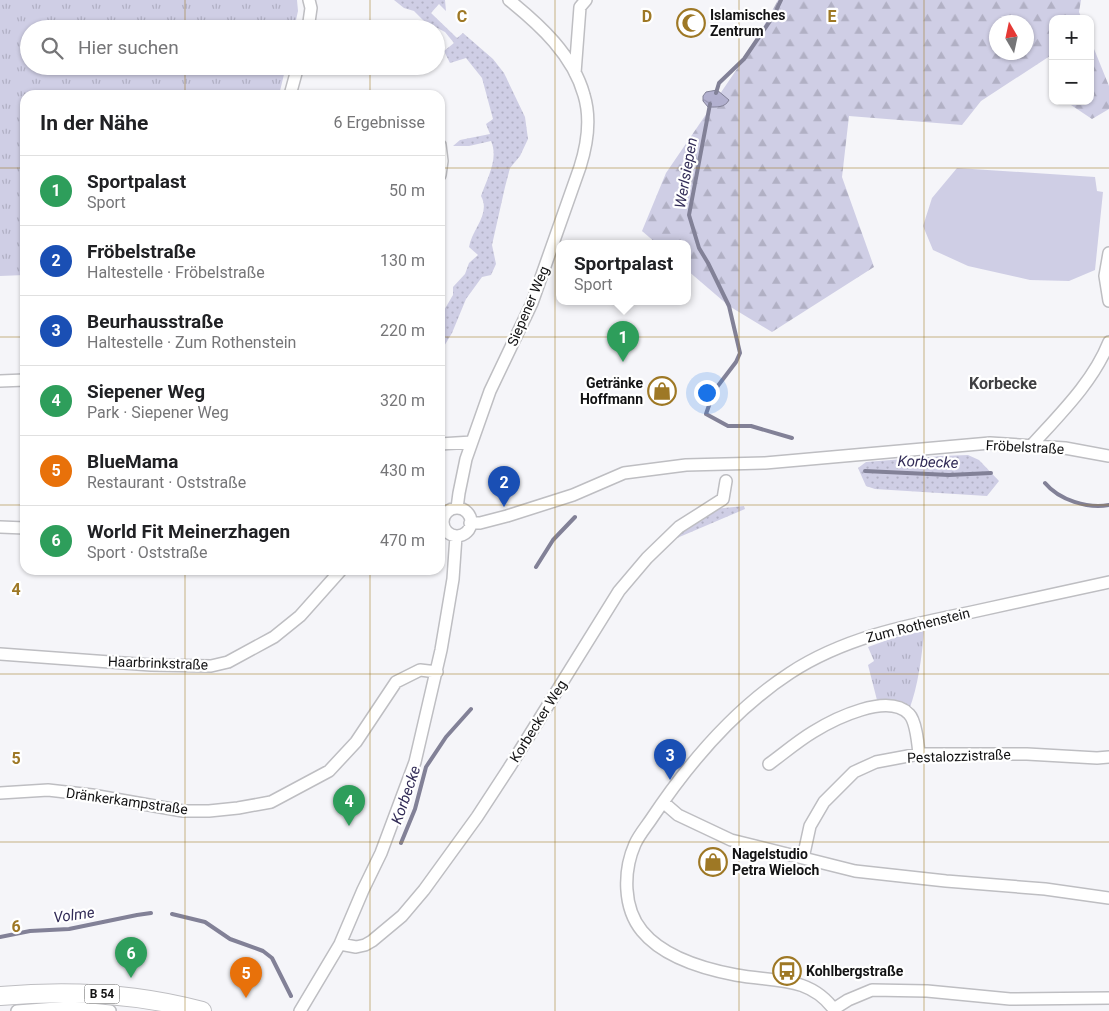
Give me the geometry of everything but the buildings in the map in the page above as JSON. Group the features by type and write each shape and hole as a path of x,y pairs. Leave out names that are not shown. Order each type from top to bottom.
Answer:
{"main road":[{"name":"B 54","path":"0,996 70,999 104,994 150,1000 202,1011"}],"street":[{"path":"309,0 311,8 309,20"},
{"name":"Siepener Weg","path":"445,517 446,513 457,508 460,485 472,442 490,391 532,303 586,146 584,95 575,73 566,57 535,22 509,0"},
{"name":"Siepener Weg","path":"575,73 580,7 586,0"},
{"path":"291,90 296,75"},
{"path":"1109,257 1105,276 1109,301"},
{"path":"1032,445 1085,384 1102,360 1109,342"},
{"path":"0,381 20,380"},
{"path":"445,443 472,442"},
{"name":"Fröbelstraße","path":"470,523 480,523 507,516 573,496 624,473 686,465 774,462 982,444 1065,448 1109,456"},
{"name":"Korbecker Weg","path":"340,944 356,947 372,941 402,916 424,890 477,818 619,591 647,558 679,527 723,499 726,480"},
{"path":"300,1011 340,944 381,853 415,762 437,672 453,579 456,536 466,532 470,523 467,513 457,508"},
{"path":"0,527 20,528"},
{"name":"Siepener Weg","path":"445,530 456,536"},
{"name":"Haarbrinkstraße","path":"0,654 151,665 210,666 228,662 274,637 300,616 337,575"},
{"name":"Zum Rothenstein","path":"834,1010 818,993 800,984 787,980 737,975 713,970 676,957 652,942 641,930 632,915 627,893 627,870 635,844 662,802 710,744 749,706 790,673 838,648 882,631 1109,582"},
{"name":"Dränkerkampstraße","path":"0,793 48,790 92,795 183,811 209,811 271,802 329,771 356,742 396,682 420,670 437,672"},
{"path":"769,764 819,729 851,713 883,705 897,706 910,714 917,734 919,754"},
{"name":"Pestalozzistraße","path":"802,858 810,826 824,802 854,772 876,762 919,754 1027,754 1109,757"},
{"path":"662,802 678,815 731,840 855,871 1045,889 1109,898"},
{"path":"834,1010 848,1000 872,990 927,992 1010,1000 1109,998"},
{"path":"17,1011 70,999 110,1011"}],"green space":[{"path":"0,0 297,0 298,11 296,20 20,20 20,75 284,75 280,90 20,90 20,275 0,276"},
{"path":"394,0 445,0 446,11 439,4 431,13 438,20 423,20 414,11 404,8"},
{"path":"778,0 1081,0 1080,15 1049,15 1049,57 981,101 962,125 849,116 842,177 874,267 772,332 729,306 691,273 691,240 652,240 642,231 666,173 754,44"},
{"path":"445,26 457,38 463,33 493,59 504,73 525,117 528,139 520,156 510,168 505,187 492,245 496,264 491,275 482,277 466,299 445,345 445,309 453,295 453,287 465,274 469,263 478,255 469,247 484,209 481,196 494,155 491,141 469,146 453,146 460,140 490,134 486,124 493,119 482,78 466,58 450,63 445,50 454,43 445,32"},
{"path":"1094,49 1109,86 1109,109 1092,119 1071,105 1094,105"},
{"path":"957,168 1095,177 1097,191 1103,192 1095,270 1069,281 1030,280 968,266 933,250 923,226 932,198"},
{"path":"968,455 979,460 999,481 987,496 875,489 866,486 858,468 866,462"},
{"path":"744,506 745,509 670,541 714,509"},
{"path":"924,631 919,671 909,710 878,704 868,665 874,661 868,647 896,637"}],"water":[{"path":"717,90 729,100 723,106 708,107 703,101 703,96 706,92"}],"waterway":[{"name":"Werlsiepen","path":"716,93 719,83 744,59 774,15 781,0"},
{"name":"Werlsiepen","path":"710,104 689,215 699,248 729,306 740,353 736,362 714,391 706,414 728,426 751,426 792,438"},
{"name":"Korbecke","path":"865,471 949,475 991,473"},
{"name":"Korbecke","path":"1045,483 1058,494 1074,502 1092,506 1109,505"},
{"name":"Korbecke","path":"536,567 553,540 575,517"},
{"name":"Korbecke","path":"401,843 415,809 426,767 446,737 471,709"},
{"name":"Volme","path":"0,937 30,931 69,929 151,913"},
{"name":"Volme","path":"172,914 205,922 230,939 263,951 272,958 291,996"}],"place":[{"name":"Islamisches Zentrum","path":"691,23"},
{"name":"Sportpalast","path":"623,362"},
{"name":"Getränke Hoffmann","path":"662,391"},
{"name":"Fröbelstraße","path":"504,507"},
{"name":"Beurhausstraße","path":"670,780"},
{"name":"Siepener Weg","path":"349,826"},
{"name":"Nagelstudio Petra Wieloch","path":"713,862"},
{"name":"Kohlbergstraße","path":"787,971"},
{"name":"World Fit Meinerzhagen","path":"131,978"},
{"name":"BlueMama","path":"246,998"}],"district":[{"name":"Korbecke","path":"1003,383"}]}
